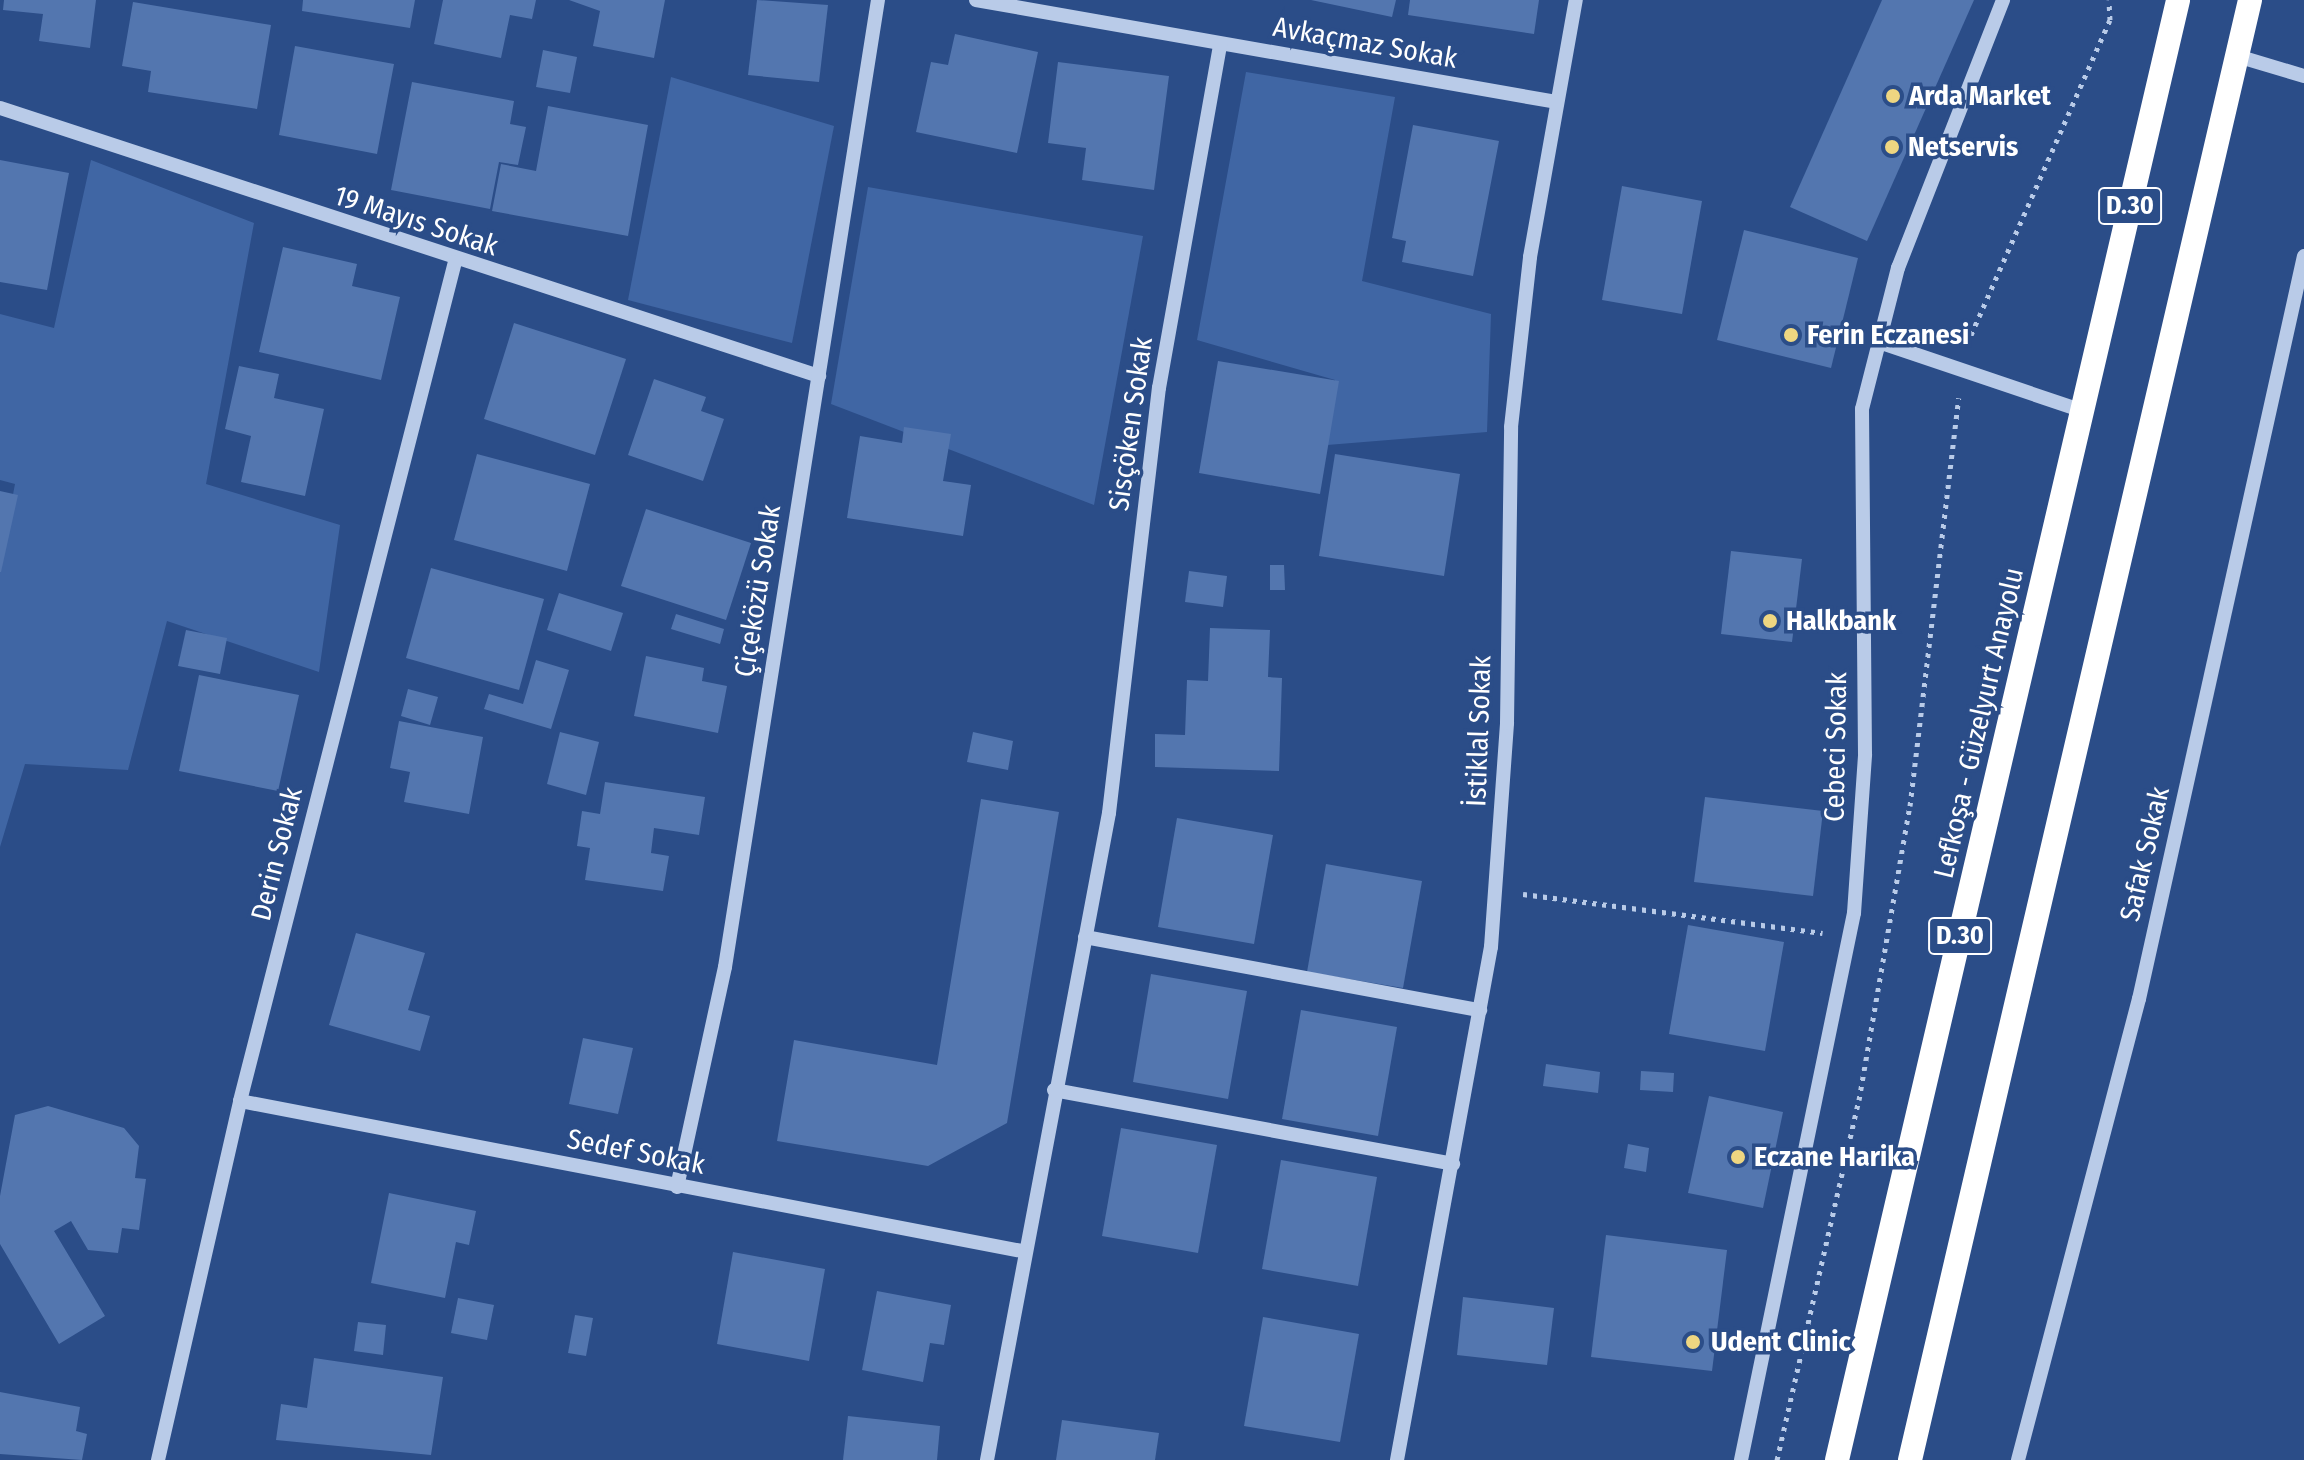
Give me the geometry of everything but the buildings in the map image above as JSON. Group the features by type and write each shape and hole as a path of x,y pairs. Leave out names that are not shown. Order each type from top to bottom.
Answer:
{"highway":[{"name":"Lefkoşa - Güzelyurt Anayolu","path":"1837,1460 2178,0"},
{"name":"D.30","path":"1910,1460 2250,0"}],"street":[{"name":"Çiçeközü Sokak","path":"677,1187 725,967 878,0"},
{"name":"Avkaçmaz Sokak","path":"976,0 1556,102"},
{"name":"İstiklal Sokak","path":"1397,1460 1453,1164 1498,891 1511,427 1556,102 1576,0"},
{"name":"Cebeci Sokak","path":"1741,1460 1850,937 1865,754 1862,409 1876,341 2003,0"},
{"name":"Sisçöken Sokak","path":"1022,1251 1109,813 1159,388 1220,44"},
{"path":"2237,56 2304,76"},
{"name":"19 Mayıs Sokak","path":"0,108 455,262 819,376"},
{"name":"Safak Sokak","path":"2018,1460 2139,999 2304,256"},
{"name":"Derin Sokak","path":"158,1460 240,1101 455,262"},
{"path":"1876,341 2083,411"},
{"path":"1085,937 1480,1010"},
{"path":"1054,1090 1453,1164"},
{"name":"Sedef Sokak","path":"240,1101 1022,1251"},
{"path":"987,1460 1022,1251"}],"path":[{"path":"1962,371 1971,326 2110,20 2109,0"},
{"path":"1498,891 1850,937"}],"shaded area":[{"path":"1246,72 1395,97 1362,281 1491,314 1487,432 1327,445 1335,380 1197,340"},
{"path":"671,77 834,126 792,343 628,300"},
{"path":"91,160 254,223 206,484 340,525 319,672 167,621 128,770 25,764 0,847 0,562 15,484 0,480 0,314 54,328"},
{"path":"868,187 1143,236 1094,505 831,404"}],"place":[{"name":"Arda Market","path":"1893,96"},
{"name":"Netservis","path":"1892,147"},
{"name":"Ferin Eczanesi","path":"1791,335"},
{"name":"Halkbank","path":"1770,621"},
{"name":"Eczane Harika","path":"1738,1157"},
{"name":"Udent Clinic","path":"1693,1342"}]}
